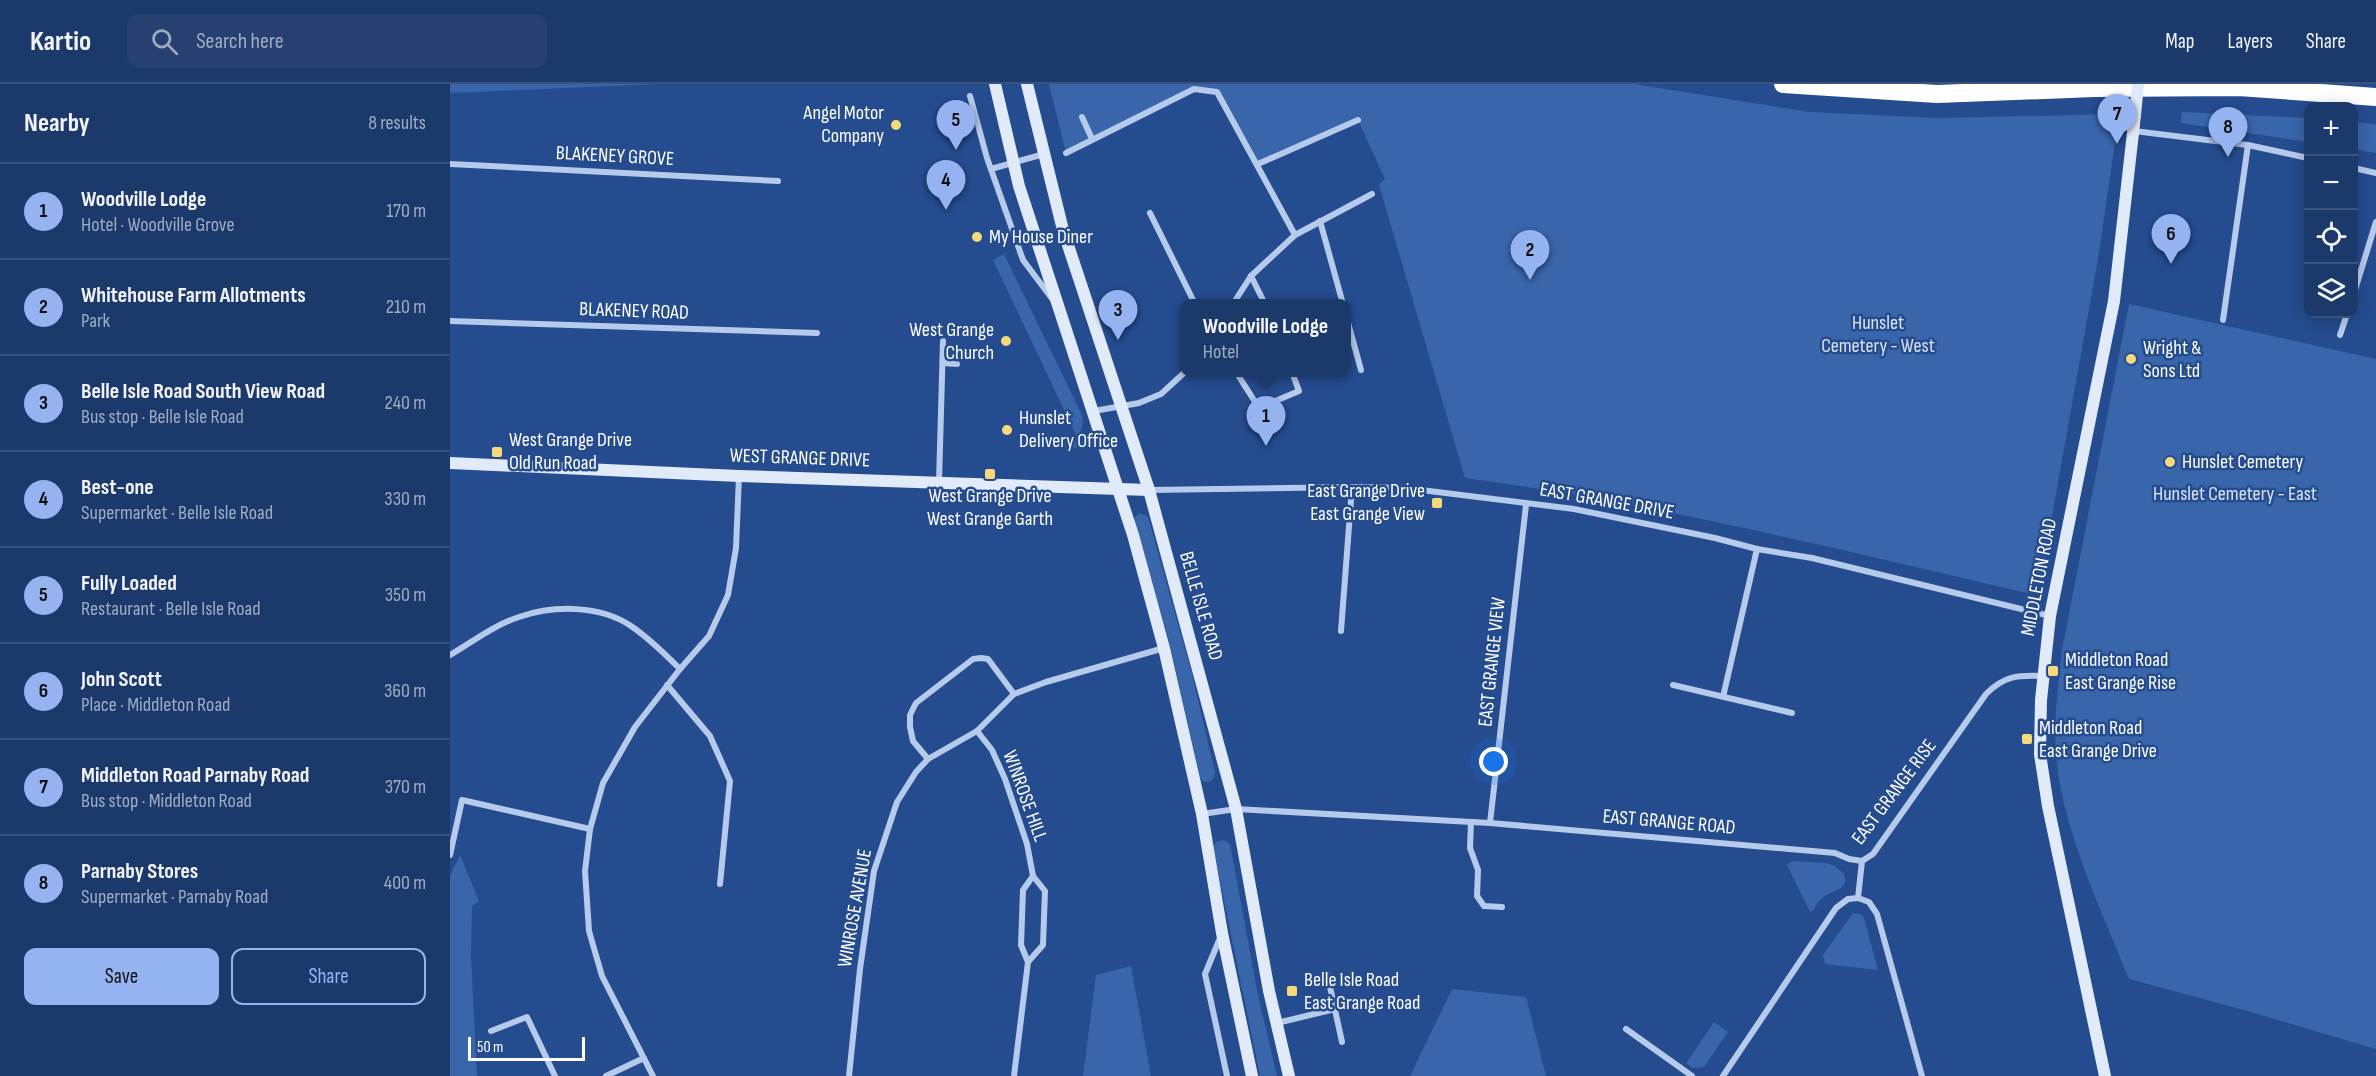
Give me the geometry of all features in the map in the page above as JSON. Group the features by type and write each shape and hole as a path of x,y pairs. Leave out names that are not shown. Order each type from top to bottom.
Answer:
{"highway":[{"path":"1783,84 1937,94 2094,88 2228,87 2376,97"},
{"path":"2337,93 2376,103"}],"street":[{"path":"995,84 1019,186 1133,535 1164,648 1202,814 1222,933 1252,1076"},
{"name":"BELLE ISLE ROAD","path":"1027,84 1064,230 1149,490 1236,809 1289,1076"},
{"name":"MIDDLETON ROAD","path":"2105,1076 2040,754 2042,676 2050,616 2114,301 2138,84"},
{"path":"1066,153 1194,89 1217,92 1258,164 1294,235"},
{"path":"970,96 991,169 1023,260 1059,308"},
{"path":"1082,117 1092,139"},
{"path":"1258,164 1358,120"},
{"path":"2133,130 2247,145 2304,157"},
{"path":"2223,320 2247,145"},
{"path":"991,169 1044,154"},
{"name":"BLAKENEY GROVE","path":"450,164 778,181"},
{"path":"2358,169 2376,173"},
{"path":"1236,299 1251,276 1294,235 1372,194"},
{"path":"1150,213 1192,299"},
{"path":"1320,222 1342,299"},
{"path":"2358,280 2376,222"},
{"path":"1251,276 1262,299"},
{"path":"2340,335 2346,318"},
{"name":"BLAKENEY ROAD","path":"450,321 817,333"},
{"path":"1351,334 1361,370"},
{"path":"939,482 943,342"},
{"path":"943,363 957,364"},
{"path":"1094,411 1139,403 1161,394 1180,377"},
{"path":"1239,377 1259,408 1299,391 1294,377"},
{"name":"WEST GRANGE DRIVE","path":"450,463 739,476 1149,490"},
{"path":"653,1076 602,976 588,926 585,871 590,828 603,783 635,727 667,685 710,636 728,595 736,548 739,476"},
{"path":"1341,631 1352,487"},
{"name":"EAST GRANGE DRIVE","path":"1149,490 1405,488 1526,505 1574,509 1757,549 1812,558 2050,616"},
{"name":"EAST GRANGE VIEW","path":"1490,823 1526,505"},
{"path":"1723,697 1757,549"},
{"path":"450,656 491,629 518,617 546,610 578,609 609,614 631,625 681,669"},
{"name":"WINROSE AVENUE","path":"849,1076 860,969 874,871 897,802 903,791 928,759 977,731 1014,694 1046,682 1164,648"},
{"path":"928,759 913,741 910,715 916,703 973,659 988,659 1014,694"},
{"name":"EAST GRANGE RISE","path":"1858,898 1862,861 1873,854 1986,694 1997,683 2010,677 2042,676"},
{"path":"667,685 710,736 730,781 720,884"},
{"path":"1673,685 1792,713"},
{"name":"WINROSE HILL","path":"977,731 992,750 1014,801 1027,844 1033,876 1045,891 1043,945 1028,962"},
{"path":"450,855 462,800 590,828"},
{"name":"EAST GRANGE ROAD","path":"1202,814 1236,809 1490,823 1835,853 1862,861"},
{"path":"1472,822 1470,848 1478,870 1477,896 1484,906 1502,907"},
{"name":"WINROSE HILL","path":"1014,1076 1028,962 1021,945 1023,890 1033,876"},
{"path":"1723,1076 1836,908 1848,899 1858,898 1869,902 1877,914 1922,1076"},
{"path":"1222,933 1205,974 1227,1076"},
{"path":"1327,973 1342,1042"},
{"path":"1277,1023 1335,1009"},
{"path":"491,1031 527,1017 555,1076"},
{"path":"1626,1029 1692,1076"},
{"path":"606,1076 644,1058"}],"green space":[{"path":"450,84 658,84 450,93"},
{"name":"Hunslet Cemetery - West","path":"1049,84 1634,84 1810,112 1937,118 2119,114 2099,253 2039,589 2027,593 1677,514 1607,500 1465,478 1379,185 1385,179 1358,120 1258,164 1217,92 1194,89 1066,153"},
{"path":"2182,112 2304,118 2304,141 2181,123"},
{"path":"2358,122 2376,124 2376,153 2358,150"},
{"path":"1004,254 1081,413 1083,423 1076,448 1065,447 1066,443 1076,435 993,260"},
{"name":"Hunslet Cemetery - East","path":"2129,304 2376,359 2376,1049 2129,979 2095,898 2074,840 2059,782 2056,754 2055,728 2062,650"},
{"path":"1140,513 1148,517 1192,674 1215,773 1214,778 1209,782 1202,781 1200,777 1169,640 1134,522 1135,517"},
{"path":"1224,840 1230,844 1258,995 1277,1076 1260,1076 1213,847 1216,842"},
{"path":"460,855 479,901 472,906 471,957 477,1076 450,1076 450,876"},
{"path":"1792,861 1826,863 1835,866 1844,874 1845,883 1841,888 1823,898 1810,912 1787,865"},
{"path":"1853,913 1861,914 1864,918 1878,970 1825,964 1823,955"},
{"path":"1131,966 1151,1076 1083,1076 1096,975"},
{"path":"1452,989 1526,997 1546,1076 1410,1076"},
{"path":"1714,1022 1728,1032 1704,1067 1693,1068 1686,1063"}],"place":[{"name":"Angel Motor Company","path":"896,125"},
{"name":"Middleton Road Parnaby Road","path":"2117,144"},
{"name":"Fully Loaded","path":"956,150"},
{"name":"Parnaby Stores","path":"2228,157"},
{"name":"Best-one","path":"946,210"},
{"name":"My House Diner","path":"977,237"},
{"name":"John Scott","path":"2171,264"},
{"name":"Whitehouse Farm Allotments","path":"1530,280"},
{"name":"Belle Isle Road South View Road","path":"1118,340"},
{"name":"West Grange Church","path":"1006,341"},
{"name":"Wright & Sons Ltd","path":"2131,359"},
{"name":"Hunslet Delivery Office","path":"1007,430"},
{"name":"Woodville Lodge","path":"1266,446"},
{"name":"West Grange Drive Old Run Road","path":"497,452"},
{"name":"Hunslet Cemetery","path":"2170,462"},
{"name":"West Grange Drive West Grange Garth","path":"990,474"},
{"name":"East Grange Drive East Grange View","path":"1437,503"},
{"name":"Middleton Road East Grange Rise","path":"2053,671"},
{"name":"Middleton Road East Grange Drive","path":"2027,739"},
{"name":"Belle Isle Road East Grange Road","path":"1292,991"}]}
